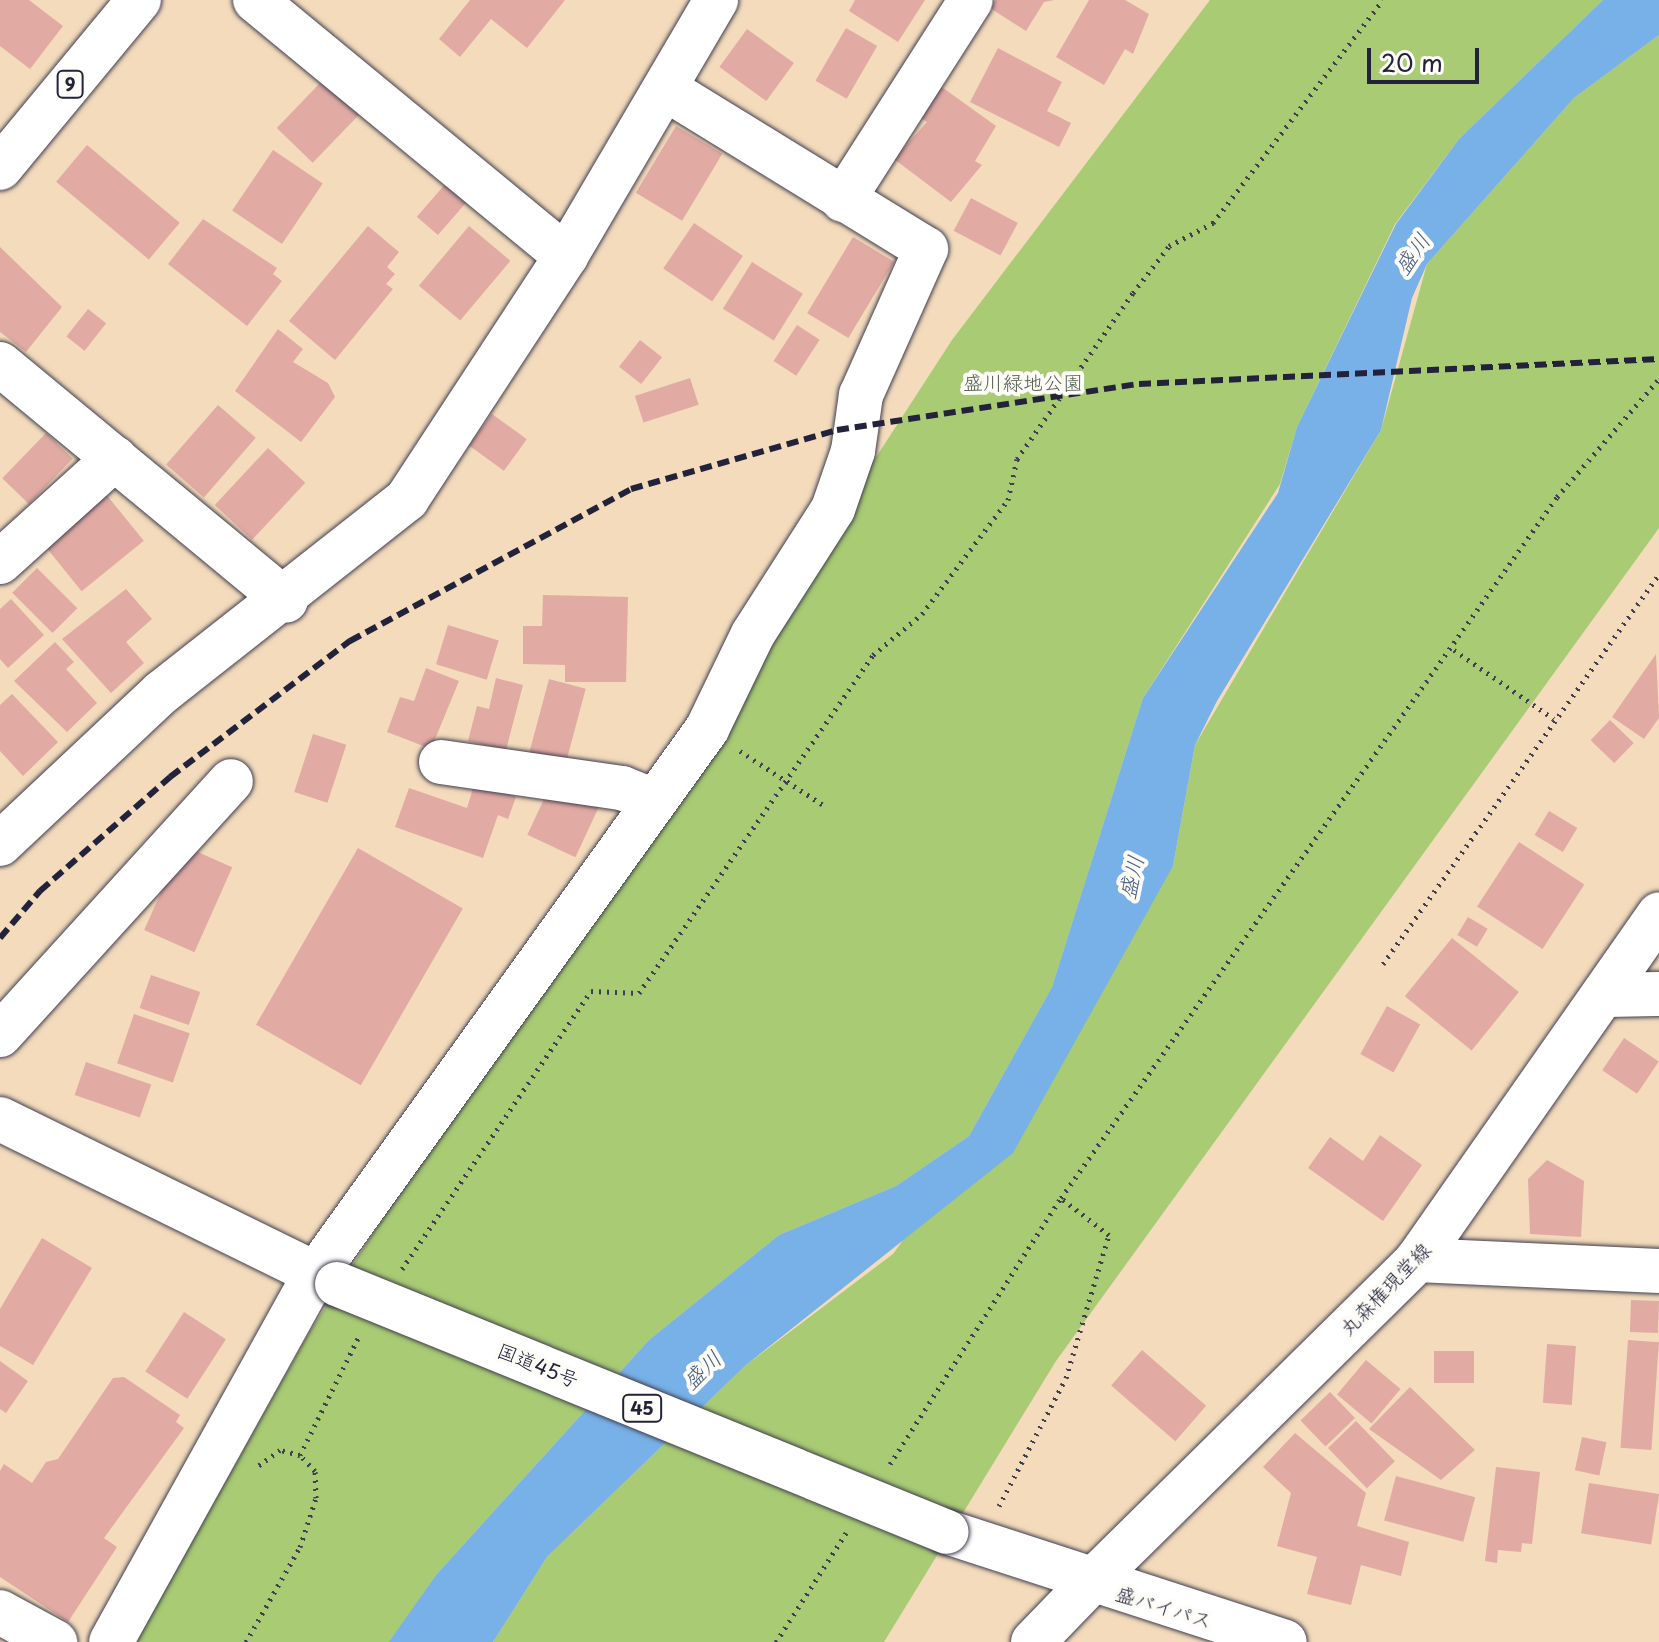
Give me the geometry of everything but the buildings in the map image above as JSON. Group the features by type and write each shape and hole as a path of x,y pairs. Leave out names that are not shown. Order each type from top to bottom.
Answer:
{"main road":[{"name":"9","path":"0,168 139,0"},
{"path":"255,0 566,256"},
{"path":"0,844 162,692 286,601 407,499 566,256 716,0"},
{"path":"843,200 971,0"},
{"path":"111,1642 326,1280 707,729 753,634 833,509 853,451 861,395 926,249 666,89"},
{"path":"0,364 286,601"},
{"path":"0,562 115,458"},
{"path":"441,762 622,788 655,801"},
{"path":"0,1035 231,781"},
{"name":"丸森権現堂線","path":"1033,1642 1417,1260 1659,914"},
{"path":"1605,995 1659,994"},
{"name":"国道45号","path":"0,1119 326,1280 964,1539 1089,1584"},
{"path":"1417,1260 1659,1271"},
{"name":"盛バイパス","path":"1089,1584 1285,1642"},
{"path":"0,1612 55,1642"}],"path":[{"path":"398,1275 591,991 639,993 873,655 922,614 1008,500 1017,459 1133,293 1169,246 1213,223 1383,0"},
{"path":"880,1481 1061,1198 1454,650 1557,497 1659,379"},
{"path":"1383,964 1659,574"},
{"path":"1454,650 1554,719"},
{"path":"707,729 823,805"},
{"path":"964,1539 1066,1378 1100,1280 1109,1235 1061,1198"},
{"path":"300,1455 367,1325"},
{"path":"246,1475 280,1450 300,1455 315,1471 316,1498 300,1547 246,1642"},
{"path":"776,1642 854,1521"}],"green space":[{"name":"盛川緑地公園","path":"1210,0 1603,0 1459,139 1395,224 1297,427 1280,484 1143,698 1052,987 969,1136 896,1186 779,1235 649,1340 436,1575 390,1642 136,1642 310,1331 952,340"},
{"path":"1659,35 1659,528 1056,1361 884,1642 493,1642 547,1557 746,1365 893,1254 1173,866 1195,745 1381,430 1427,264 1574,98"}],"water":[{"name":"盛川","path":"1603,0 1659,0 1659,35 1574,98 1427,264 1412,298 1381,430 1217,701 1195,745 1173,866 1013,1153 746,1365 547,1557 493,1642 389,1642 436,1575 649,1340 779,1235 896,1186 969,1136 1052,987 1143,698 1278,493 1297,427 1396,224 1459,139"}],"railway":[{"path":"0,938 40,891 170,777 350,641 631,489 837,430 1139,384 1659,359"}]}
